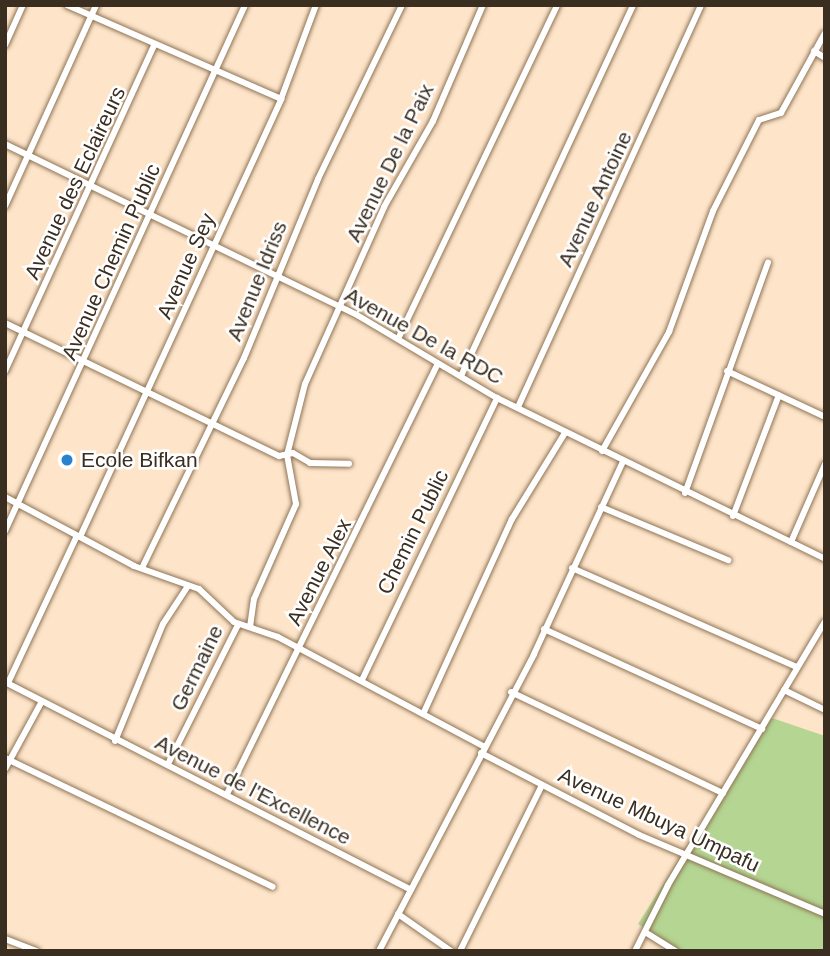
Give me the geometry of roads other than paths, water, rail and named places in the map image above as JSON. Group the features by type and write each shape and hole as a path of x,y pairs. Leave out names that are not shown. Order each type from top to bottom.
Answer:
{"street":[{"path":"5,45 23,5"},
{"path":"67,5 154,46 217,69 281,99"},
{"path":"5,206 26,154 96,5"},
{"name":"Avenue Chemin Public","path":"5,531 87,359 245,5"},
{"name":"Avenue Sey","path":"6,683 150,389 281,99 316,5"},
{"name":"Avenue Idriss","path":"142,568 278,278 318,179 402,5"},
{"name":"Avenue De la Paix","path":"288,455 305,384 483,5"},
{"path":"398,339 556,5"},
{"path":"461,376 633,5"},
{"name":"Avenue Antoine","path":"518,407 701,5"},
{"path":"602,451 669,332 713,211 759,120 781,113 825,33"},
{"name":"Avenue des Eclaireurs","path":"5,371 154,46"},
{"path":"814,51 825,58"},
{"name":"Avenue De la RDC","path":"5,144 341,308 497,398 685,494 825,559"},
{"path":"685,494 768,263"},
{"path":"5,323 150,389 279,456 288,455 310,463 349,464"},
{"name":"Avenue Alex","path":"227,794 438,364"},
{"path":"727,371 825,416"},
{"path":"733,516 779,395"},
{"name":"Chemin Public","path":"362,680 497,398"},
{"path":"424,712 512,519 565,433"},
{"path":"5,497 142,568 203,591 238,625 250,626 254,599 296,504 288,455"},
{"path":"379,951 544,629 623,461"},
{"path":"791,542 825,464"},
{"path":"601,507 727,560"},
{"path":"572,568 796,667"},
{"path":"115,741 163,624 188,586"},
{"path":"635,951 687,854 825,622"},
{"name":"Germaine","path":"168,764 238,625"},
{"name":"Avenue Mbuya Umpafu","path":"250,626 424,712 542,785 687,854 825,914"},
{"path":"544,629 762,729"},
{"name":"Avenue de l'Excellence","path":"6,683 115,741 227,794 411,891"},
{"path":"784,690 825,710"},
{"path":"511,692 723,793"},
{"path":"5,769 8,759 41,703"},
{"path":"8,759 273,887"},
{"path":"460,951 542,785"},
{"path":"398,914 452,951"},
{"path":"645,932 676,951"},
{"path":"5,939 37,951"}],"place":[{"name":"Ecole Bifkan","path":"67,460"}]}
